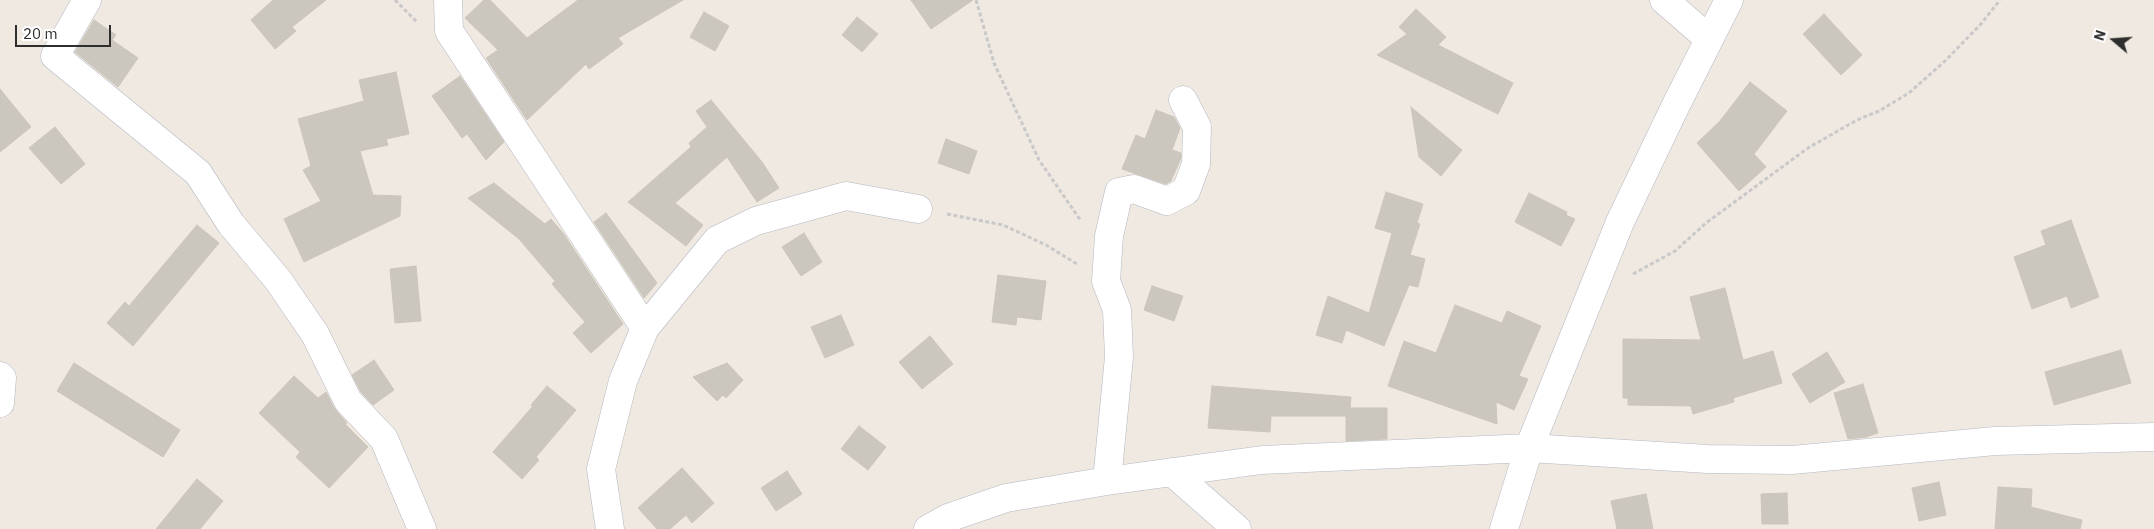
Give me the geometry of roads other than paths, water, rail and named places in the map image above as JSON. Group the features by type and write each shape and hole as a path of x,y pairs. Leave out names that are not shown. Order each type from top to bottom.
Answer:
{"street":[{"path":"87,0 55,56 198,173 231,224 278,280 315,334 348,400 384,439 422,529"},
{"path":"448,0 449,30 645,328"},
{"path":"1664,0 1709,40"},
{"path":"1504,529 1528,448 1620,222 1729,0"},
{"path":"1106,481 1119,357 1117,310 1106,280 1109,236 1119,192 1134,188 1167,201 1186,191 1196,164 1198,127 1183,100"},
{"path":"610,529 601,469 623,381 645,328 717,240 756,221 846,196 918,209"},
{"path":"0,376 2,378 0,403"},
{"path":"928,529 948,518 1006,498 1106,481 1262,460 1528,448 1708,459 1792,460 1994,441 2154,437"},
{"path":"1172,472 1238,529"}]}
